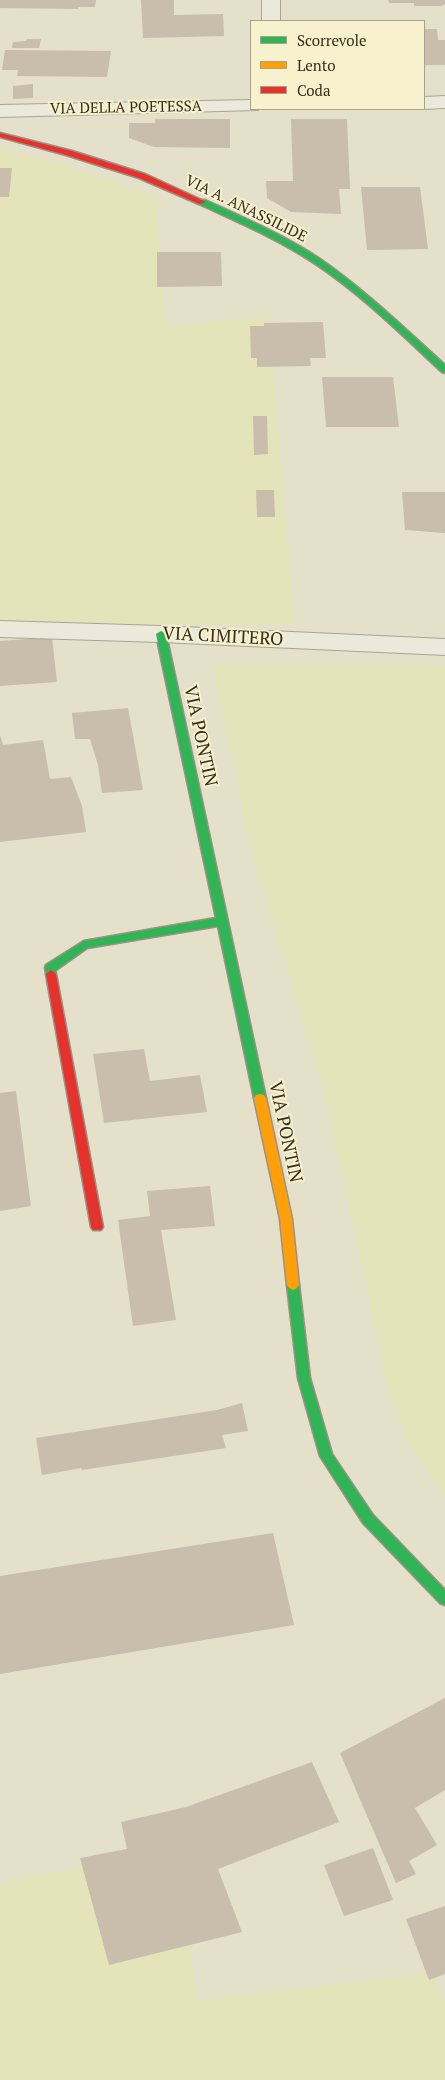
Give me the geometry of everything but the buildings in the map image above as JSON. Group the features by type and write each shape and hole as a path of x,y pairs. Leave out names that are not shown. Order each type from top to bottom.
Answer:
{"street":[{"path":"271,0 271,20"},
{"path":"425,103 445,102"},
{"name":"VIA DELLA POETESSA","path":"0,111 250,106"},
{"name":"VIA A. ANASSILIDE","path":"0,135 69,153 142,176 244,221 299,250 359,293 445,370"},
{"name":"VIA CIMITERO","path":"0,629 161,634 445,647"},
{"name":"VIA PONTIN","path":"161,634 286,1218 304,1378 326,1456 368,1519 445,1599"},
{"path":"98,1227 50,968 84,945 223,921"}],"shaded area":[{"path":"0,148 43,159 157,197 165,326 268,316 295,624 177,624 158,628 0,630"},
{"path":"212,663 445,665 445,1497 406,1439 389,1392 325,1094 251,850"},
{"path":"172,1849 198,2000 430,1973 445,2004 445,2080 0,2080 0,1883"}],"traffic: fast":[{"path":"202,202 274,236 318,262 356,290 445,370"},
{"path":"161,634 260,1098"},
{"path":"51,974 50,968 84,945 223,921"},
{"path":"293,1285 304,1378 326,1456 368,1519 445,1599"}],"traffic: slow":[{"path":"260,1098 286,1219 293,1285"}],"traffic: jam":[{"path":"0,135 69,153 142,176 202,202"},
{"path":"51,974 97,1227"}]}
